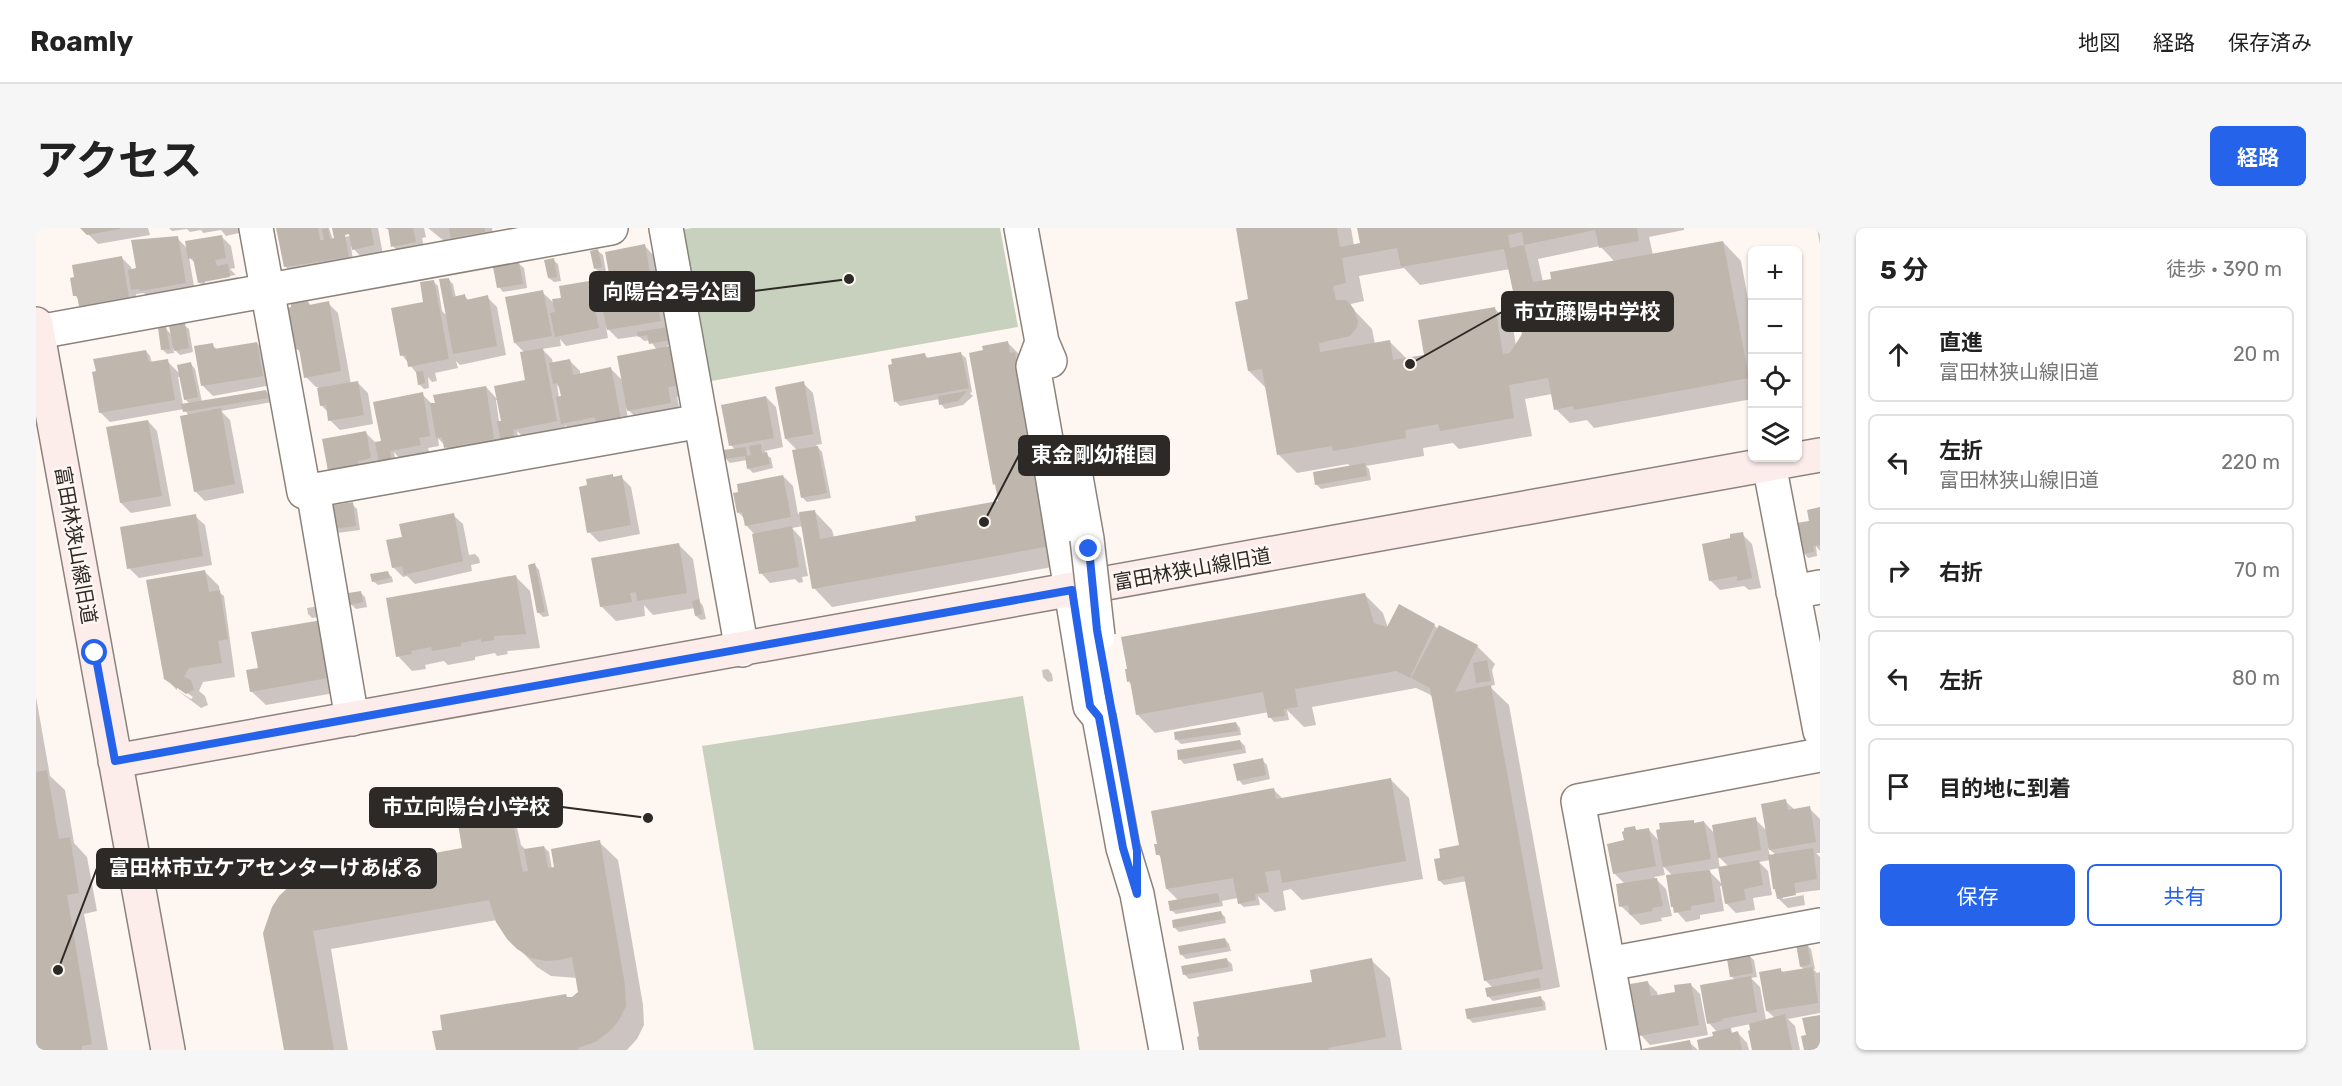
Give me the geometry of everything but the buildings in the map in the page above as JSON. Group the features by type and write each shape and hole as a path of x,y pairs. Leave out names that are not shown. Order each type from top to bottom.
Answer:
{"street":[{"path":"256,228 304,492 700,421"},
{"path":"37,328 267,290 611,228"},
{"path":"666,228 742,650"},
{"path":"1021,228 1042,342 1056,375 1088,539 1098,636 1137,851 1137,894"},
{"name":"富田林狭山線旧道","path":"37,328 45,428 115,761 1820,455"},
{"path":"1042,342 1033,366 1090,706 1099,717 1123,848 1137,894 1166,1050"},
{"path":"1769,464 1807,589 1820,731"},
{"path":"313,490 352,719"},
{"path":"1624,1050 1578,801 1820,755"},
{"path":"115,761 168,1050"},
{"path":"1608,964 1820,926"}],"green space":[{"path":"692,228 1000,228 1018,327 706,382 679,230"},
{"path":"1023,696 1080,1050 754,1050 702,746"}],"place":[{"name":"向陽台2号公園","path":"849,279"},
{"name":"市立藤陽中学校","path":"1410,364"},
{"name":"東金剛幼稚園","path":"984,522"},
{"name":"市立向陽台小学校","path":"648,818"},
{"name":"富田林市立ケアセンターけあぱる","path":"58,970"}],"route":[{"path":"95,653 115,761 1072,590 1090,706 1099,717 1123,848 1137,894 1137,851 1097,630 1089,549"}]}
